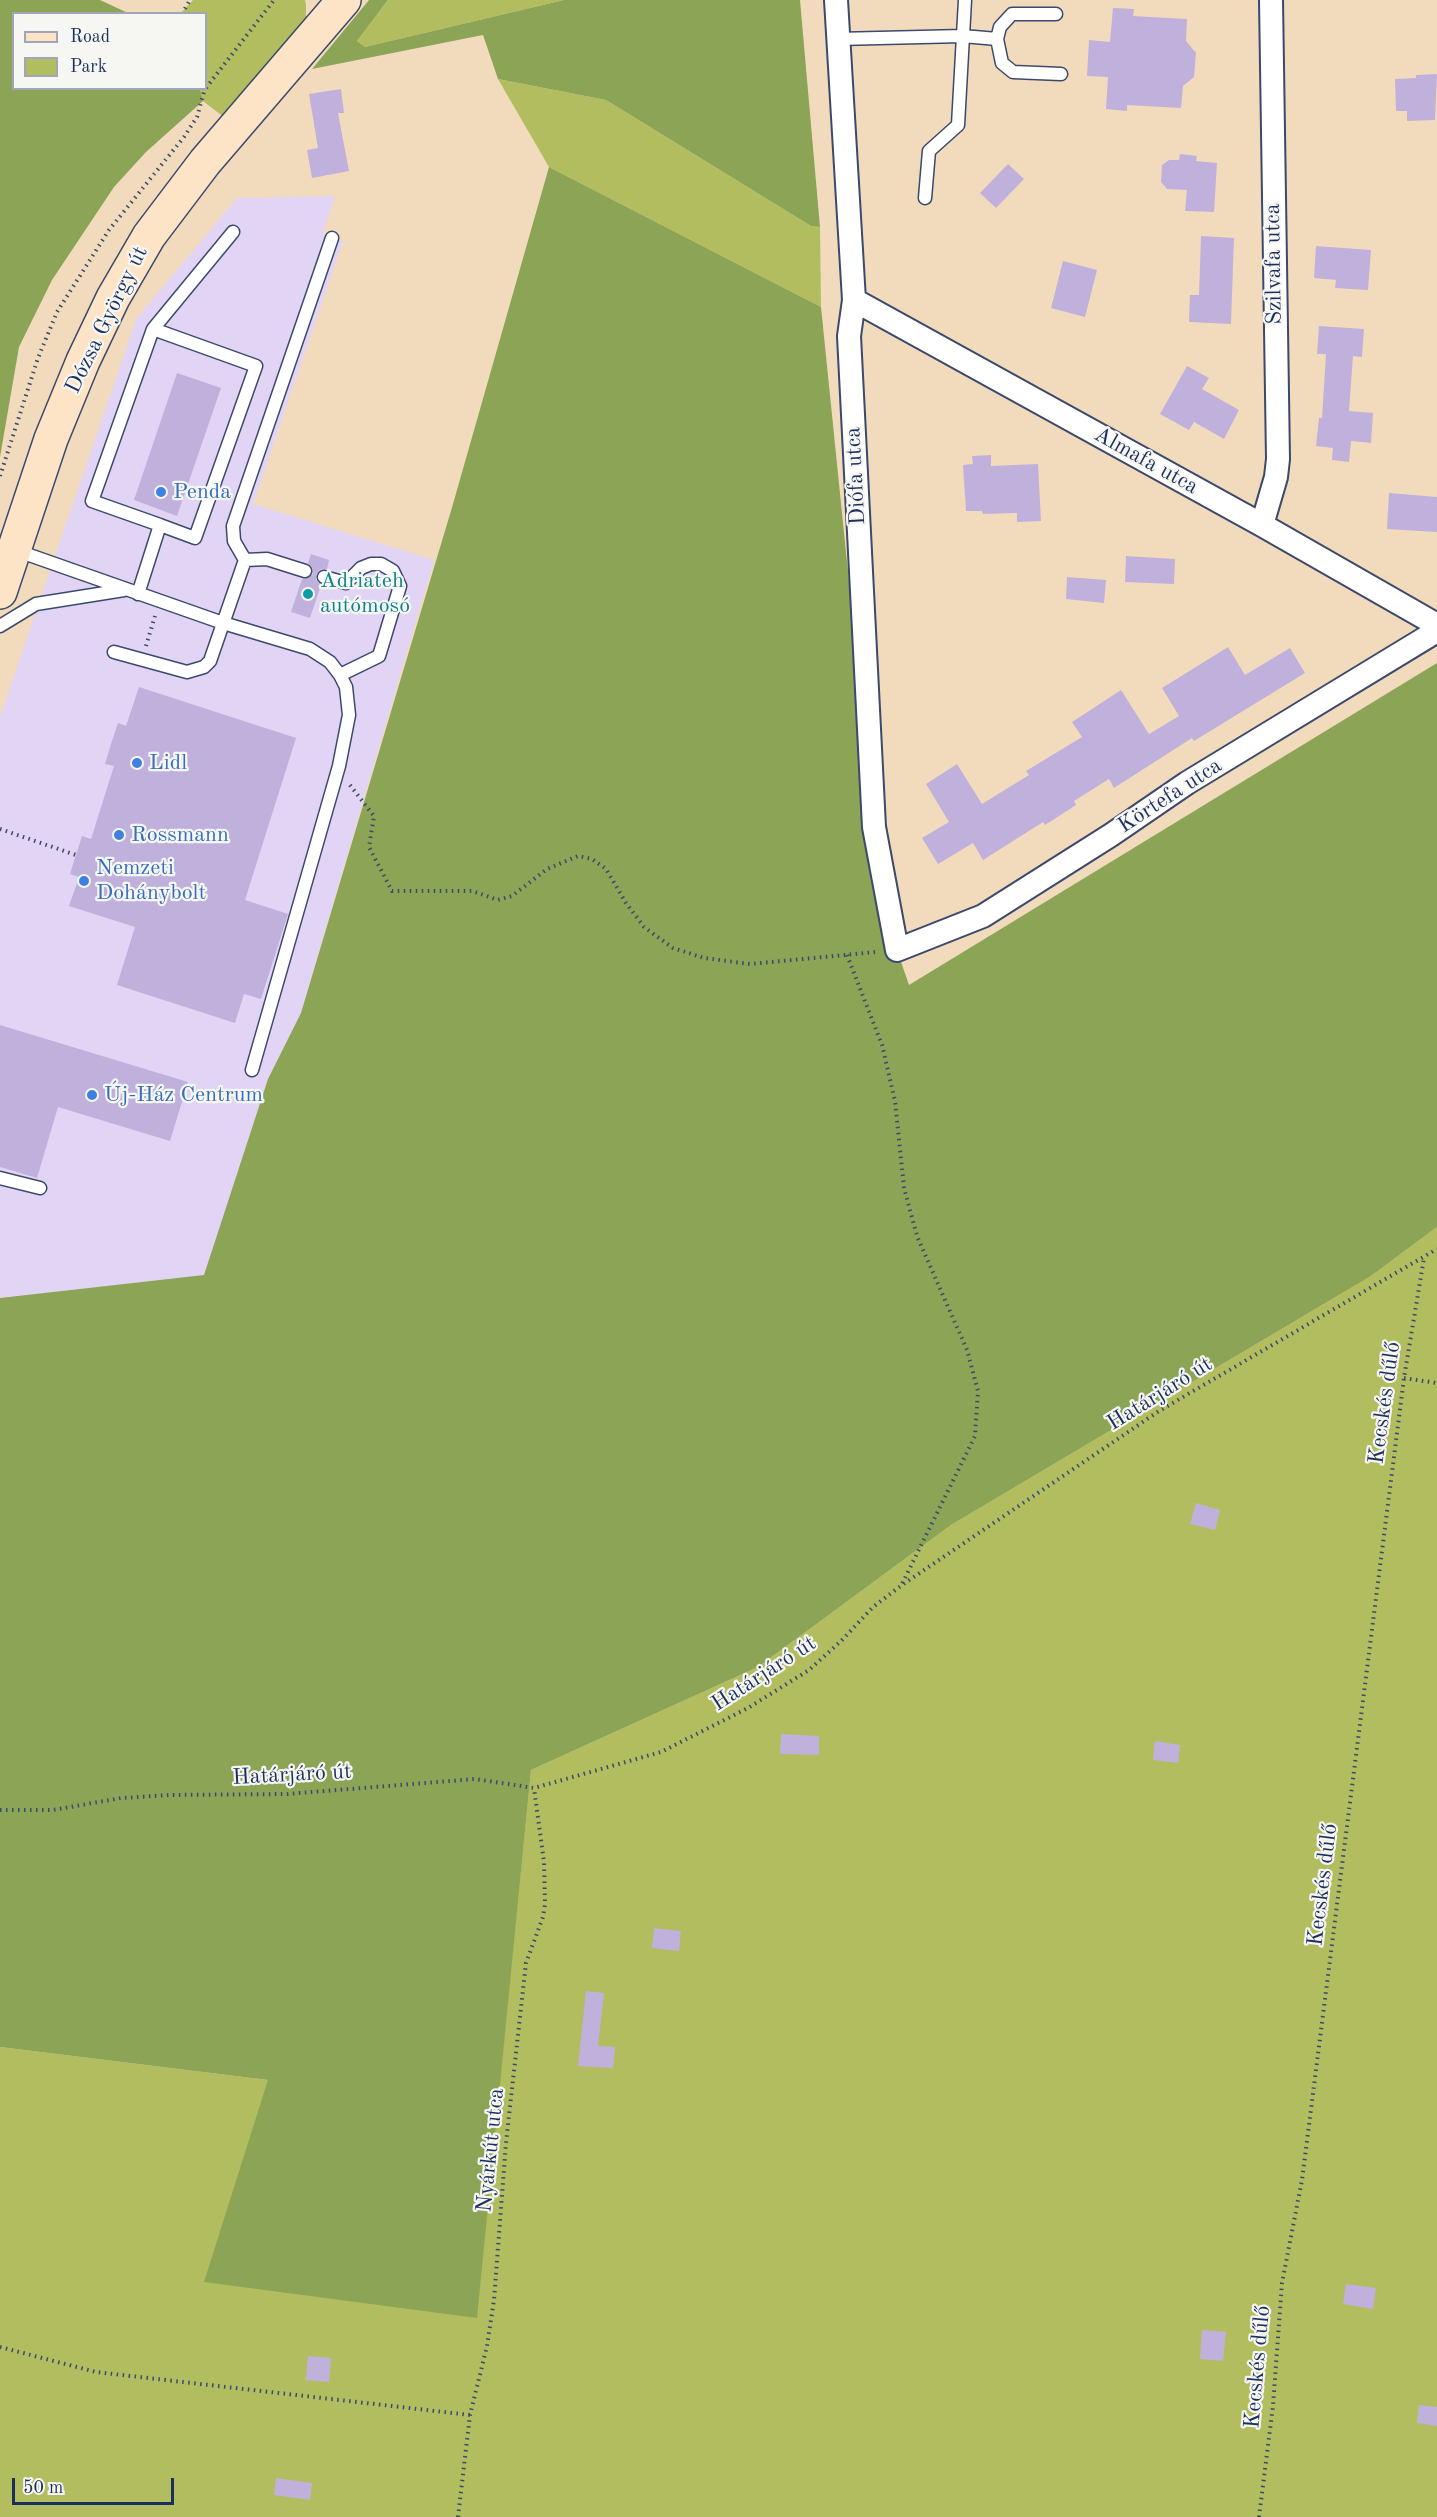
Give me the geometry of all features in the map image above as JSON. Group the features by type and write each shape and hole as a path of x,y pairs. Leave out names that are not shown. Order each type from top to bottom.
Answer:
{"main road":[{"name":"Dózsa György út","path":"0,592 7,548 83,361 113,298 148,236 332,4"}],"street":[{"name":"Diófa utca","path":"836,0 854,300 849,336 874,827 897,950"},
{"name":"Szilvafa utca","path":"1262,525 1276,477 1278,459 1271,0"},
{"name":"Almafa utca","path":"854,300 1262,525 1437,625"},
{"name":"Körtefa utca","path":"897,950 983,916 1111,835 1187,783 1437,631"}],"lane":[{"path":"925,198 929,151 958,125 965,0"},
{"path":"1056,14 1012,14 1000,27 997,39 1002,63 1013,72 1061,74"},
{"path":"837,39 963,36 997,39"},
{"path":"153,329 256,366 195,538 92,501 153,329 233,232"},
{"path":"114,652 187,672 199,670 210,661 245,560 234,541 233,526 332,238"},
{"path":"132,592 160,525"},
{"path":"7,548 223,623 310,649 330,662 340,675 348,694 350,715 335,778 252,1070"},
{"path":"245,560 267,559 305,571"},
{"path":"324,577 346,583 361,568 371,564 387,566 398,579 399,594 379,656 340,675"},
{"path":"0,626 36,604 132,592"},
{"path":"0,1178 40,1188"}],"path":[{"path":"207,87 274,0"},
{"path":"142,659 159,601"},
{"path":"335,778 350,784 374,816 369,847 392,891 472,891 498,900 512,896 547,869 578,856 592,859 606,869 626,903 644,927 673,948 704,958 750,964 897,950"},
{"path":"2,830 75,855"},
{"path":"847,955 882,1045 895,1101 904,1188 917,1236 966,1350 978,1391 975,1436 902,1585"},
{"name":"Határjáró út","path":"0,1810 53,1810 121,1798 170,1795 287,1794 475,1779 534,1788 662,1752 748,1708 808,1670 841,1641 873,1607 902,1585 1159,1411 1437,1249"},
{"name":"Kecskés dűlő","path":"1260,2517 1273,2406 1282,2283 1302,2180 1404,1378 1424,1257"},
{"path":"1404,1378 1437,1383"},
{"name":"Nyárkút utca","path":"458,2517 470,2415 487,2346 494,2300 506,2144 526,1963 545,1904 544,1862 534,1788"},
{"path":"0,2347 96,2372 470,2415"}],"shaded area":[{"path":"335,196 323,233 343,241 253,504 434,560 301,1013 268,1079 204,1276 0,1298 0,717 136,319 237,198"}],"green space":[{"path":"0,0 100,0 126,12 12,12 12,90 200,90 203,101 146,152 114,187 52,280 19,347 0,457"},
{"path":"193,0 305,0 306,20 225,118 203,101 200,90 207,90 207,12 182,12"},
{"path":"369,0 388,0 357,41 365,47 564,0 800,0 820,227 811,226 606,100 498,79 483,35 312,69"},
{"path":"388,0 564,0 365,47 357,41"},
{"path":"498,79 606,100 811,226 820,227 821,307 549,167"},
{"path":"549,167 821,307 874,827 897,950 909,985 1437,663 1437,1227 1371,1276 951,1525 758,1667 531,1770 477,2318 204,2282 268,2080 0,2047 0,1298 204,1275 268,1079 301,1013 453,504"},
{"path":"1437,1227 1437,2517 0,2517 0,2047 268,2080 476,2318 531,1770 758,1667 951,1525 1371,1276"}],"building":[{"path":"1113,8 1134,9 1133,16 1187,19 1186,41 1196,53 1194,77 1183,86 1181,108 1127,105 1127,111 1106,109 1108,77 1087,76 1089,40 1110,42"},
{"path":"1437,74 1435,120 1407,121 1407,111 1396,111 1395,79"},
{"path":"341,89 344,113 338,113 349,171 312,178 307,150 318,148 309,94"},
{"path":"1180,154 1197,156 1196,161 1217,163 1214,212 1185,211 1187,190 1167,189 1161,182 1162,165 1169,160 1179,160"},
{"path":"1008,164 1024,179 996,208 980,193"},
{"path":"1201,236 1234,238 1231,324 1189,322 1190,295 1199,295"},
{"path":"1316,246 1371,250 1368,290 1335,288 1336,280 1314,278"},
{"path":"1063,261 1097,270 1085,317 1051,308"},
{"path":"1319,326 1364,329 1362,357 1353,356 1349,411 1373,413 1371,443 1351,441 1349,462 1332,460 1333,448 1316,446 1319,418 1322,418 1326,354 1317,354"},
{"path":"1187,366 1209,378 1202,389 1239,410 1224,439 1194,422 1189,430 1160,414"},
{"path":"177,373 221,388 177,516 134,500"},
{"path":"991,455 991,466 1038,464 1041,521 1017,522 1017,513 983,514 982,511 966,511 963,465 973,464 972,456"},
{"path":"1389,493 1437,497 1437,532 1387,529"},
{"name":"Adriateh autómosó","path":"311,554 329,560 327,569 321,569 316,574 316,580 321,585 310,618 291,612 302,579 307,579 313,574 313,569 308,563"},
{"path":"1126,556 1175,559 1174,584 1125,582"},
{"path":"1067,577 1106,580 1104,603 1066,599"},
{"path":"1228,647 1245,675 1290,648 1305,673 1194,741 1192,738 1114,788 1109,779 1074,801 1076,805 1045,825 1043,822 983,860 973,843 938,864 922,838 949,822 926,784 957,764 982,804 1029,775 1026,771 1082,737 1072,722 1121,690 1149,734 1179,716 1162,688"},
{"path":"139,687 296,738 245,900 288,914 261,999 244,994 235,1023 117,985 135,927 69,906 79,877 70,874 82,836 91,839 114,766 105,764 111,744 118,723 126,726"},
{"name":"Új-Ház Centrum","path":"0,1025 188,1082 170,1141 58,1107 37,1178 0,1167"},
{"path":"1196,1503 1220,1510 1215,1530 1190,1524"},
{"path":"781,1734 819,1736 819,1755 780,1754"},
{"path":"1155,1741 1180,1745 1178,1763 1153,1760"},
{"path":"654,1928 681,1931 679,1951 652,1948"},
{"path":"586,1991 604,1993 598,2046 615,2047 613,2068 578,2066"},
{"path":"1346,2284 1376,2288 1373,2309 1343,2304"},
{"path":"1202,2330 1226,2332 1223,2361 1200,2359"},
{"path":"308,2356 331,2358 329,2382 306,2380"},
{"path":"1419,2405 1437,2407 1437,2426 1417,2423"},
{"path":"276,2478 312,2483 310,2500 274,2495"}],"place":[{"name":"Penda","path":"161,492"},
{"name":"Adriateh autómosó","path":"308,594"},
{"name":"Lidl","path":"137,763"},
{"name":"Rossmann","path":"119,835"},
{"name":"Nemzeti Dohánybolt","path":"84,881"},
{"name":"Új-Ház Centrum","path":"92,1095"}]}
